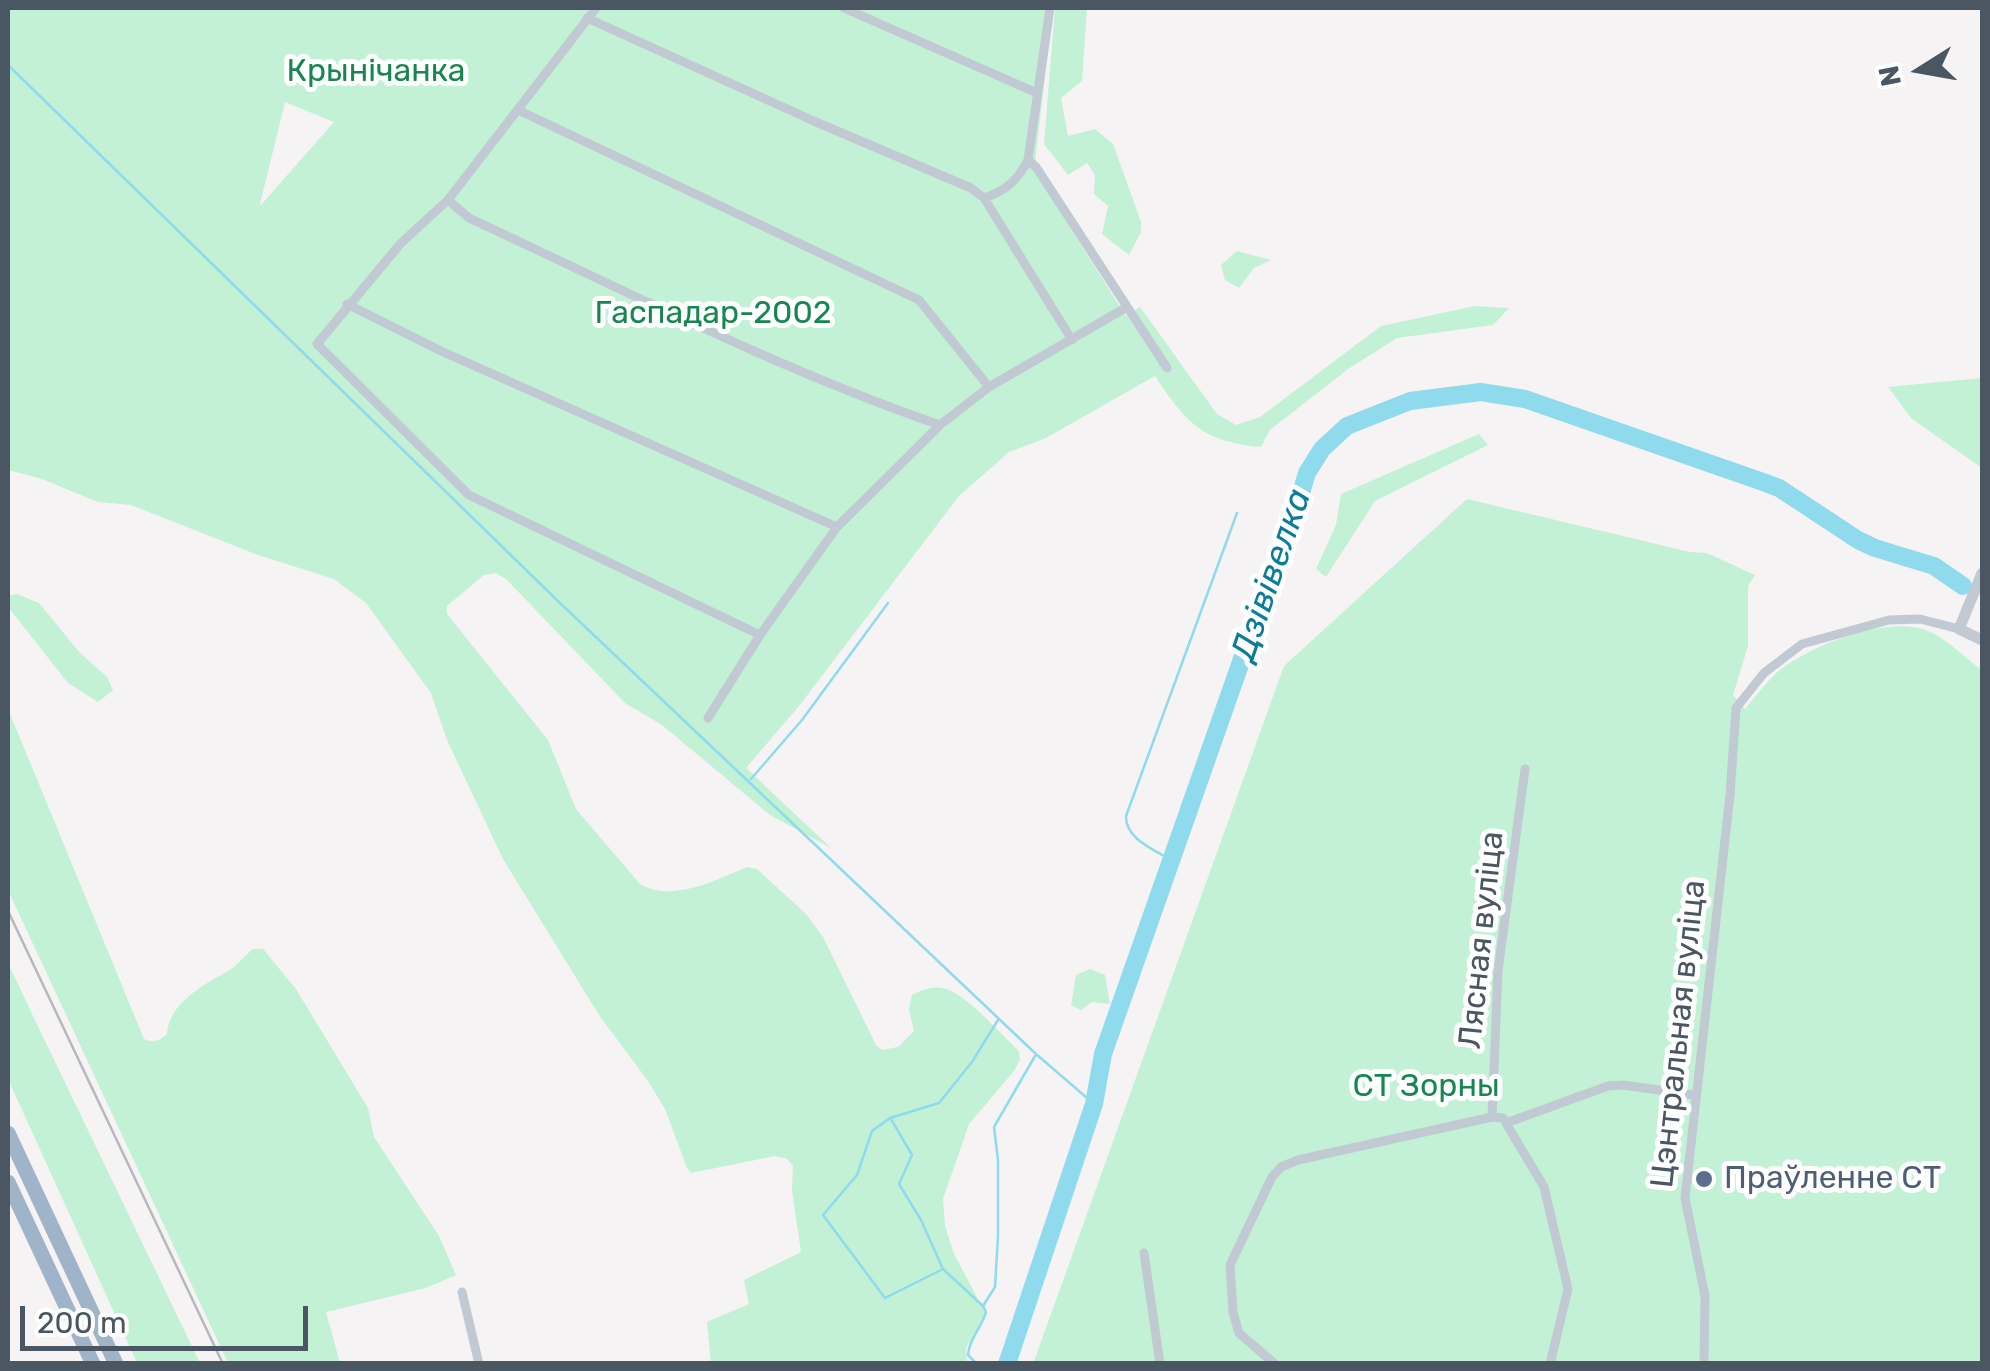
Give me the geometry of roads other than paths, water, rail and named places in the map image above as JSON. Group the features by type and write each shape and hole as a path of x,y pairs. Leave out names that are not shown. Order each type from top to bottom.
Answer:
{"highway":[{"path":"8,1133 116,1364"},
{"path":"8,1182 93,1364"}],"street":[{"path":"596,8 448,200 401,243 317,344 470,495 760,635"},
{"path":"844,8 1037,93"},
{"path":"984,198 1006,190 1019,178 1028,160 1050,8"},
{"path":"587,18 971,188 984,198 1072,340"},
{"path":"518,110 919,300 990,388"},
{"path":"1028,160 1167,368"},
{"path":"448,200 468,218 707,329 940,425"},
{"path":"348,304 441,351 837,527"},
{"path":"708,718 760,635 837,527 940,425 990,388 1127,308"},
{"path":"1982,573 1959,629 1982,640"},
{"name":"Цэнтральная вуліца","path":"1704,1364 1706,1296 1685,1198 1730,795 1736,708 1764,673 1802,644 1889,620 1920,620 1959,629"},
{"name":"Лясная вуліца","path":"1492,1117 1498,970 1526,769"},
{"path":"1506,1123 1608,1086 1694,1095"},
{"path":"1275,1364 1238,1333 1230,1265 1281,1166 1336,1150 1492,1117 1503,1118 1544,1187 1568,1289 1550,1364"},
{"path":"1144,1253 1160,1364"},
{"path":"462,1292 479,1364"}],"waterway":[{"path":"8,65 561,604 1036,1054 1094,1104"},
{"name":"Дзівівелка","path":"1007,1364 1094,1104 1103,1054 1274,568 1282,556 1307,473 1322,449 1347,426 1410,401 1481,392 1525,399 1779,488 1858,540 1934,566 1963,586"},
{"path":"1173,861 1136,837 1126,816 1237,513"},
{"path":"751,779 802,720 888,603"},
{"path":"983,1306 943,1269 885,1298 823,1215 857,1175 872,1131 890,1118 939,1103 972,1062 998,1020"},
{"path":"977,1364 968,1355 969,1349 986,1312 983,1306 995,1287 998,1160 994,1127 1035,1056"},
{"path":"891,1119 912,1155 899,1184 942,1267"}],"railway":[{"path":"8,911 223,1364"}],"place":[{"name":"Праўленне СТ","path":"1704,1179"}],"park label":[{"name":"Крынічанка","path":"376,72"},
{"name":"Гаспадар-2002","path":"713,314"},
{"name":"СТ Зорны","path":"1426,1087"}]}
